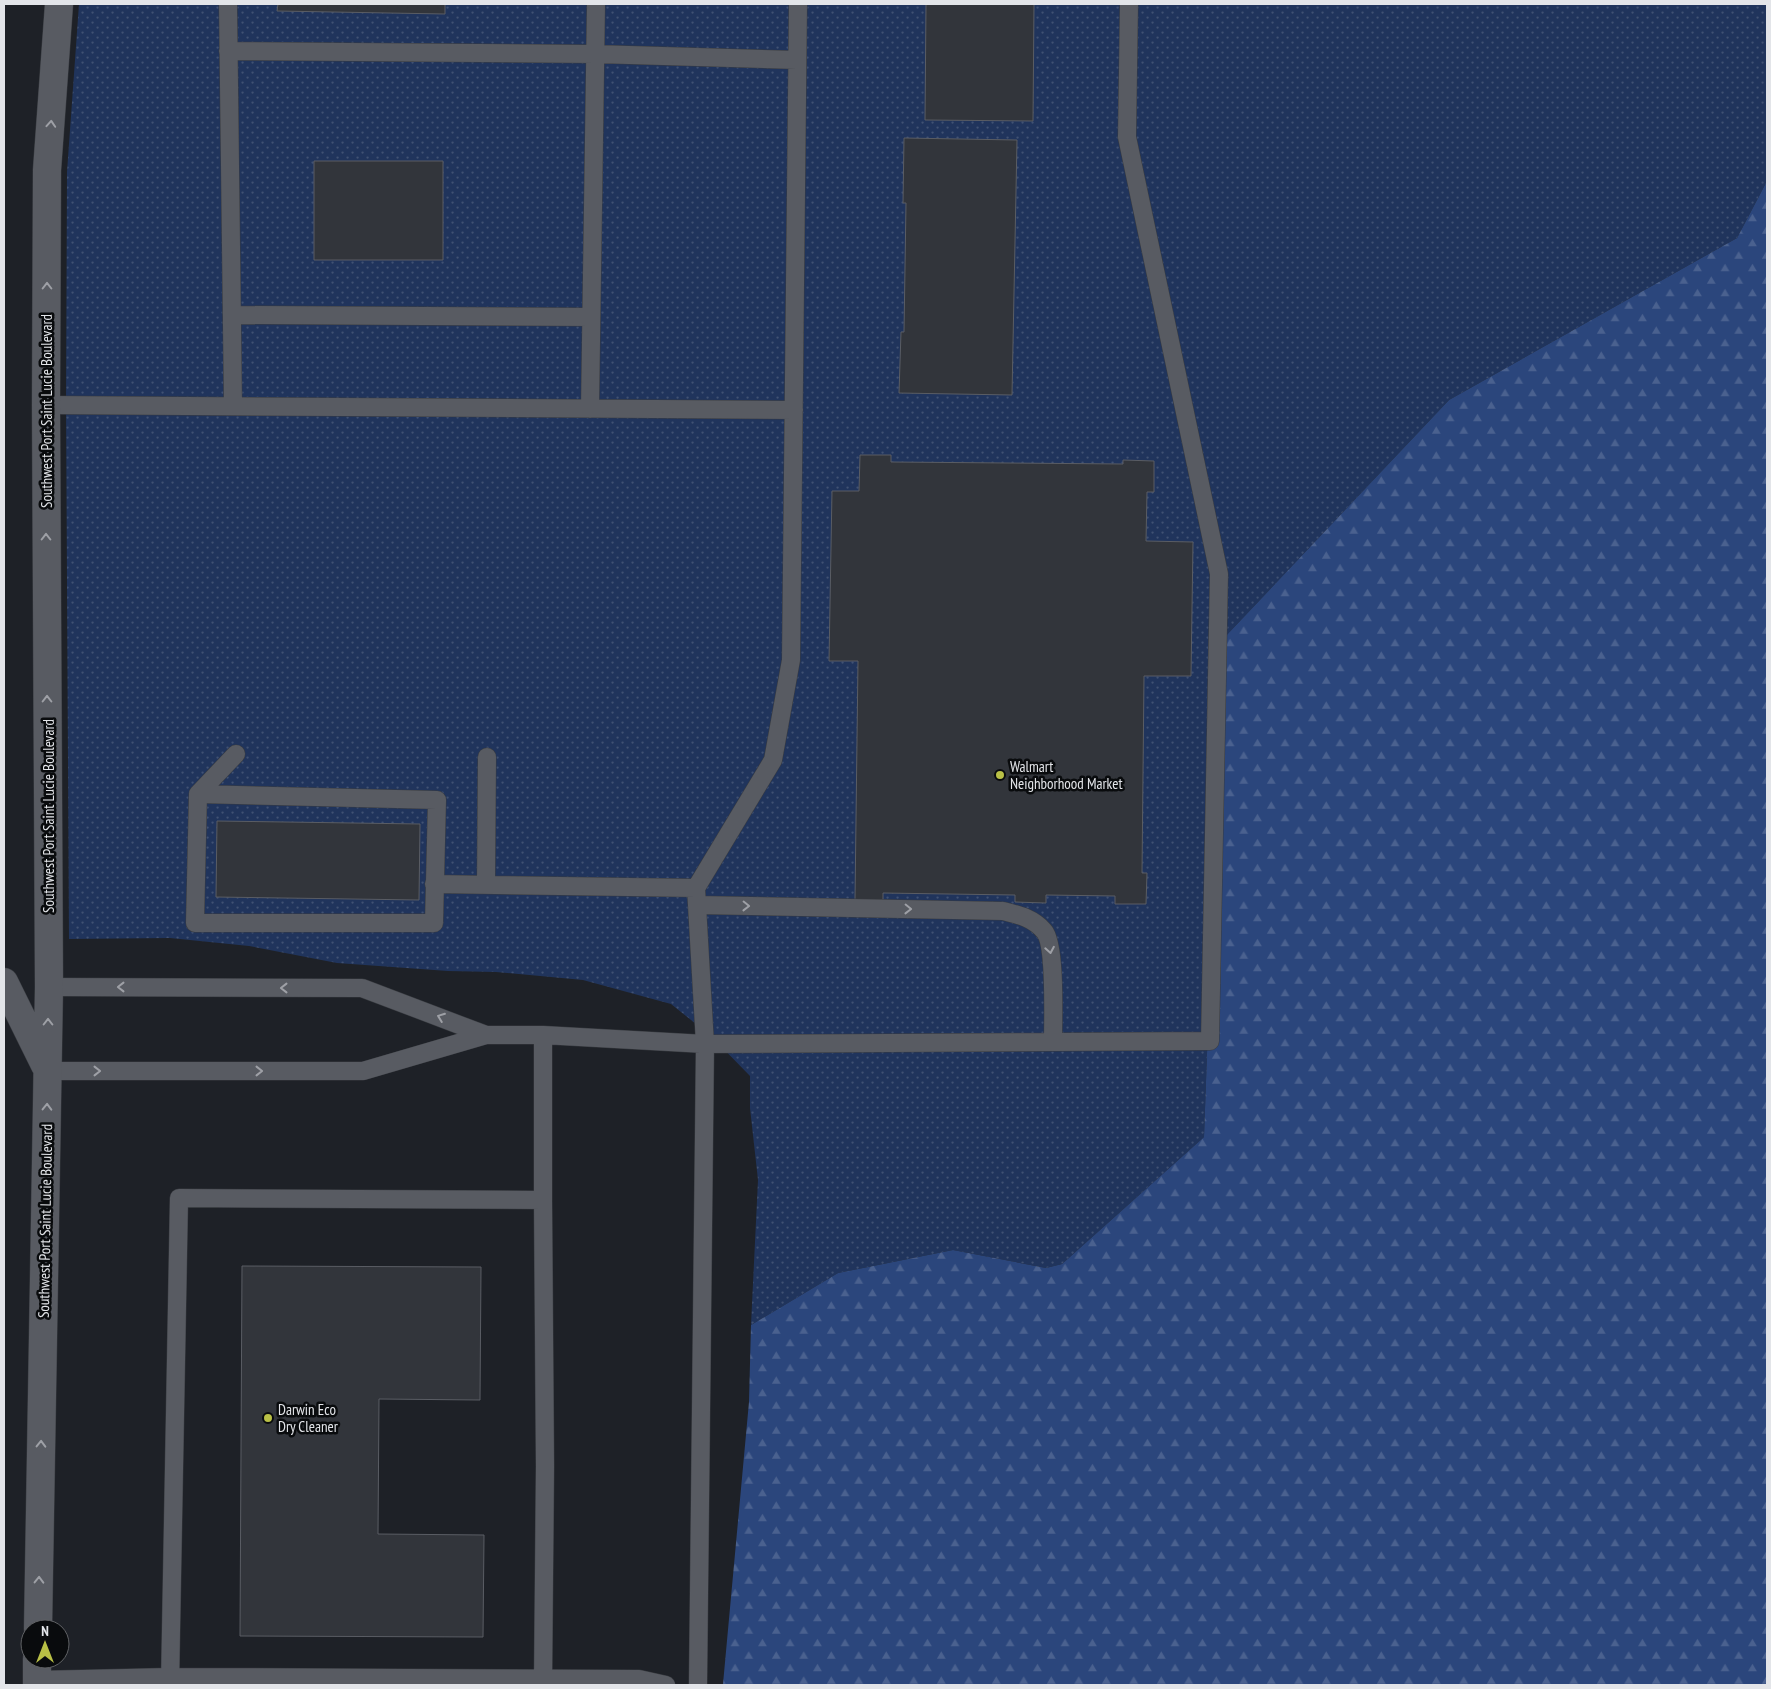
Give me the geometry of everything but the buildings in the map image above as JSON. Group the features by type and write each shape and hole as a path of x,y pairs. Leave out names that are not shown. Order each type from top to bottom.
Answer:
{"main road":[{"name":"Southwest Port Saint Lucie Boulevard","path":"38,1619 48,1070 47,170 59,4"},
{"path":"4,982 48,1070"}],"lane":[{"path":"228,4 233,406"},
{"path":"590,409 596,4"},
{"path":"698,1685 705,1044 696,896 773,760 791,660 798,4"},
{"path":"48,1070 363,1071 486,1035 543,1035 705,1044 1210,1041 1219,574 1127,137 1129,4"},
{"path":"228,51 595,54 797,60"},
{"path":"232,315 591,317"},
{"path":"46,405 794,410"},
{"path":"198,794 437,800 434,923 196,923 198,794 236,754"},
{"path":"486,885 487,757"},
{"path":"434,884 1003,911 1030,918 1046,932 1052,952 1053,1042"},
{"path":"48,987 362,988 486,1035"},
{"path":"543,1035 546,1466 543,1682"},
{"path":"170,1681 179,1198 543,1200"},
{"path":"37,1675 170,1681 543,1682 639,1679 666,1685"}],"shaded area":[{"path":"79,4 1767,4 1767,181 1737,238 1449,400 1222,640 1204,1137 1062,1264 1046,1268 953,1250 838,1273 751,1325 758,1180 750,1108 750,1076 711,1036 671,1004 583,980 496,972 448,971 337,963 249,946 170,938 69,939 66,405 67,172"}],"green space":[{"path":"1767,181 1767,1685 723,1684 749,1402 751,1325 838,1273 953,1250 1046,1268 1062,1264 1204,1137 1222,640 1449,400 1737,238"}],"place":[{"name":"Walmart Neighborhood Market","path":"1000,775"},
{"name":"Darwin Eco Dry Cleaner","path":"268,1418"}]}
